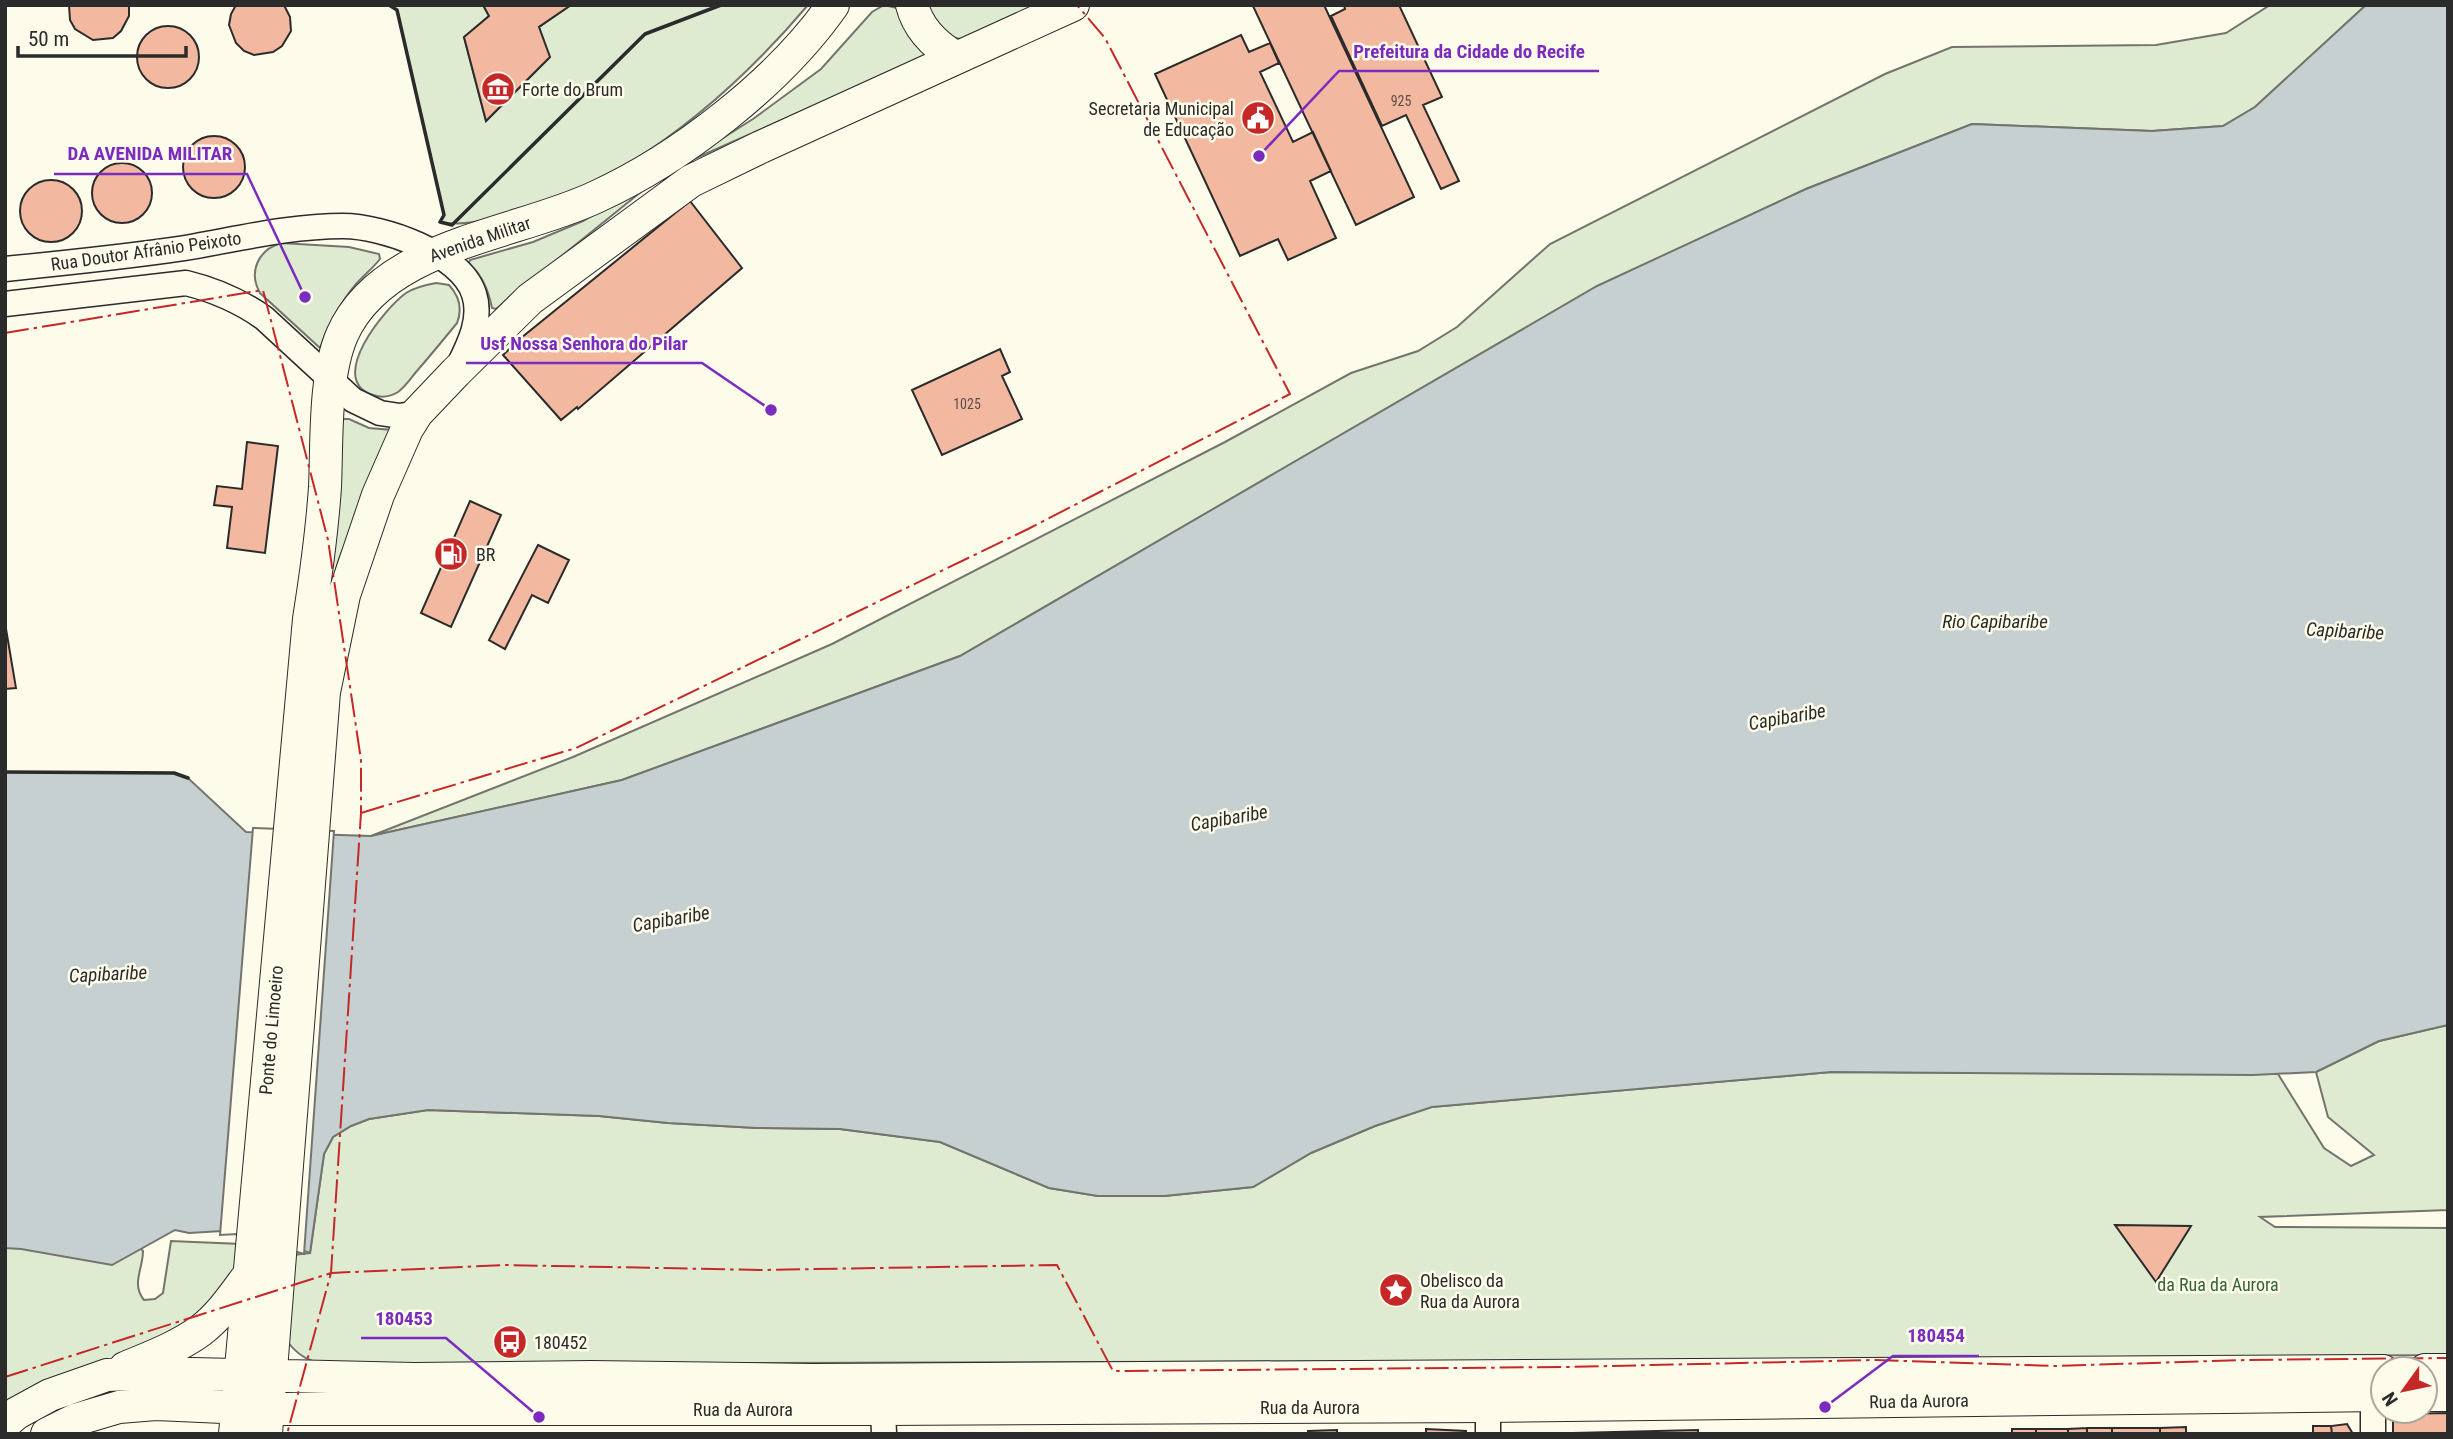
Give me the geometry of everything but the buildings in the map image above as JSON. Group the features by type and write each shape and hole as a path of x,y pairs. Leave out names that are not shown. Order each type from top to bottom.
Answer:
{"main road":[{"path":"912,5 919,22 938,47 955,57"},
{"path":"304,802 344,595 378,495 407,429 417,413 456,372 530,299 691,181 955,57 1073,5"},
{"name":"Avenida Militar","path":"304,802 309,619 323,509 330,376 342,334 362,305 393,275 434,253 595,198 663,162 731,111 784,63 835,10"},
{"name":"Ponte do Limoeiro","path":"255,1376 259,1266 304,802"},
{"path":"5,1423 17,1413 50,1395 173,1348 202,1330 228,1304 259,1266"},
{"name":"Rua da Aurora","path":"107,1375 151,1373 826,1380 2369,1387"},
{"path":"236,1420 255,1376"},
{"path":"255,1376 267,1422"},
{"name":"Rua da Aurora","path":"47,1434 75,1420 119,1407 156,1404 236,1420 267,1422 1488,1420 2369,1387"}],"street":[{"name":"Rua Doutor Afrânio Peixoto","path":"5,269 184,248 290,229 346,226 395,235 448,261 466,279 475,294 477,318 469,345 456,372"},
{"name":"Rua Doutor Afrânio Peixoto","path":"5,304 186,283 205,287 248,307 264,318 354,400 380,413 400,416 417,413"}],"green space":[{"path":"389,5 483,5 489,16 464,37 486,121 549,58 539,27 571,5 808,5 727,89 666,139 633,161 559,199 486,220 459,224 440,222 444,214 397,10"},
{"path":"884,5 897,8 926,56 685,163 657,179 496,309 492,308 484,284 469,263 470,260 533,242 583,221 704,150 753,119 821,69 872,12"},
{"path":"925,5 1036,5 960,39 944,35"},
{"path":"2270,5 2366,5 2255,107 2223,126 2152,131 1972,124 1806,189 1597,287 960,656 622,780 371,836 573,757 832,644 1225,442 1351,373 1418,351 1457,327 1550,244 1885,74 1952,47 2156,45 2226,33"},
{"path":"281,243 349,247 379,254 380,259 340,306 320,348 260,293 257,285 255,270 261,256"},
{"path":"436,283 449,285 455,293 460,307 457,323 398,392 380,396 360,387 355,375 357,360 373,328 406,293"},
{"path":"344,419 369,428 392,430 339,559 329,593 341,422"},
{"name":"da Rua da Aurora","path":"2448,1025 2448,1210 2260,1217 2275,1227 2448,1228 2448,1355 336,1364 310,1360 286,1340 293,1255 310,1253 324,1154 333,1137 369,1119 428,1110 599,1116 757,1128 840,1129 940,1142 1049,1188 1098,1196 1164,1196 1253,1187 1311,1153 1375,1126 1431,1107 1831,1072 2278,1074 2324,1148 2351,1166 2374,1155 2328,1117 2316,1072 2379,1041"},
{"path":"5,1235 137,1244 143,1251 138,1288 144,1300 155,1299 163,1293 171,1241 241,1244 234,1286 202,1322 5,1405"}],"water":[{"name":"Rio Capibaribe","path":"2366,5 2448,5 2448,1025 2379,1041 2316,1072 2253,1075 1831,1072 1432,1107 1375,1126 1311,1153 1253,1187 1164,1196 1098,1196 1049,1188 940,1142 840,1129 757,1128 599,1116 428,1110 369,1119 333,1137 324,1154 310,1253 239,1230 189,1233 175,1230 112,1265 5,1248 5,772 174,773 188,778 246,832 371,836 622,780 960,656 1597,286 1806,189 1972,124 2152,131 2223,126 2255,107"}],"pier":[{"path":"253,828 334,831 304,1254 238,1234 220,1235"}],"wall":[{"path":"389,5 397,10 444,215 440,222 452,225 645,34 721,5"},
{"path":"5,772 174,773 188,778"}],"power":[{"path":"361,813 576,748 1028,529 1290,394 1105,38 1077,5"},
{"path":"5,333 263,290 328,540 361,760 361,813 331,1273 287,1434"},
{"path":"5,1377 331,1273 505,1265 761,1270 1057,1265 1113,1371 1566,1367 1875,1360 2053,1366 2245,1360 2448,1358"}],"place":[{"name":"Forte do Brum","path":"498,89"},
{"name":"Secretaria Municipal de Educação","path":"1258,118"},
{"name":"Prefeitura da Cidade do Recife","path":"1259,156"},
{"name":"DA AVENIDA MILITAR","path":"305,297"},
{"name":"Usf Nossa Senhora do Pilar","path":"771,410"},
{"name":"BR","path":"451,554"},
{"name":"Obelisco da Rua da Aurora","path":"1396,1290"},
{"name":"180452","path":"510,1342"},
{"name":"180454","path":"1825,1407"},
{"name":"180453","path":"539,1417"}],"water label":[{"name":"Capibaribe","path":"2345,631"},
{"name":"Capibaribe","path":"1787,717"},
{"name":"Capibaribe","path":"1229,818"},
{"name":"Capibaribe","path":"671,919"},
{"name":"Capibaribe","path":"108,974"}]}
